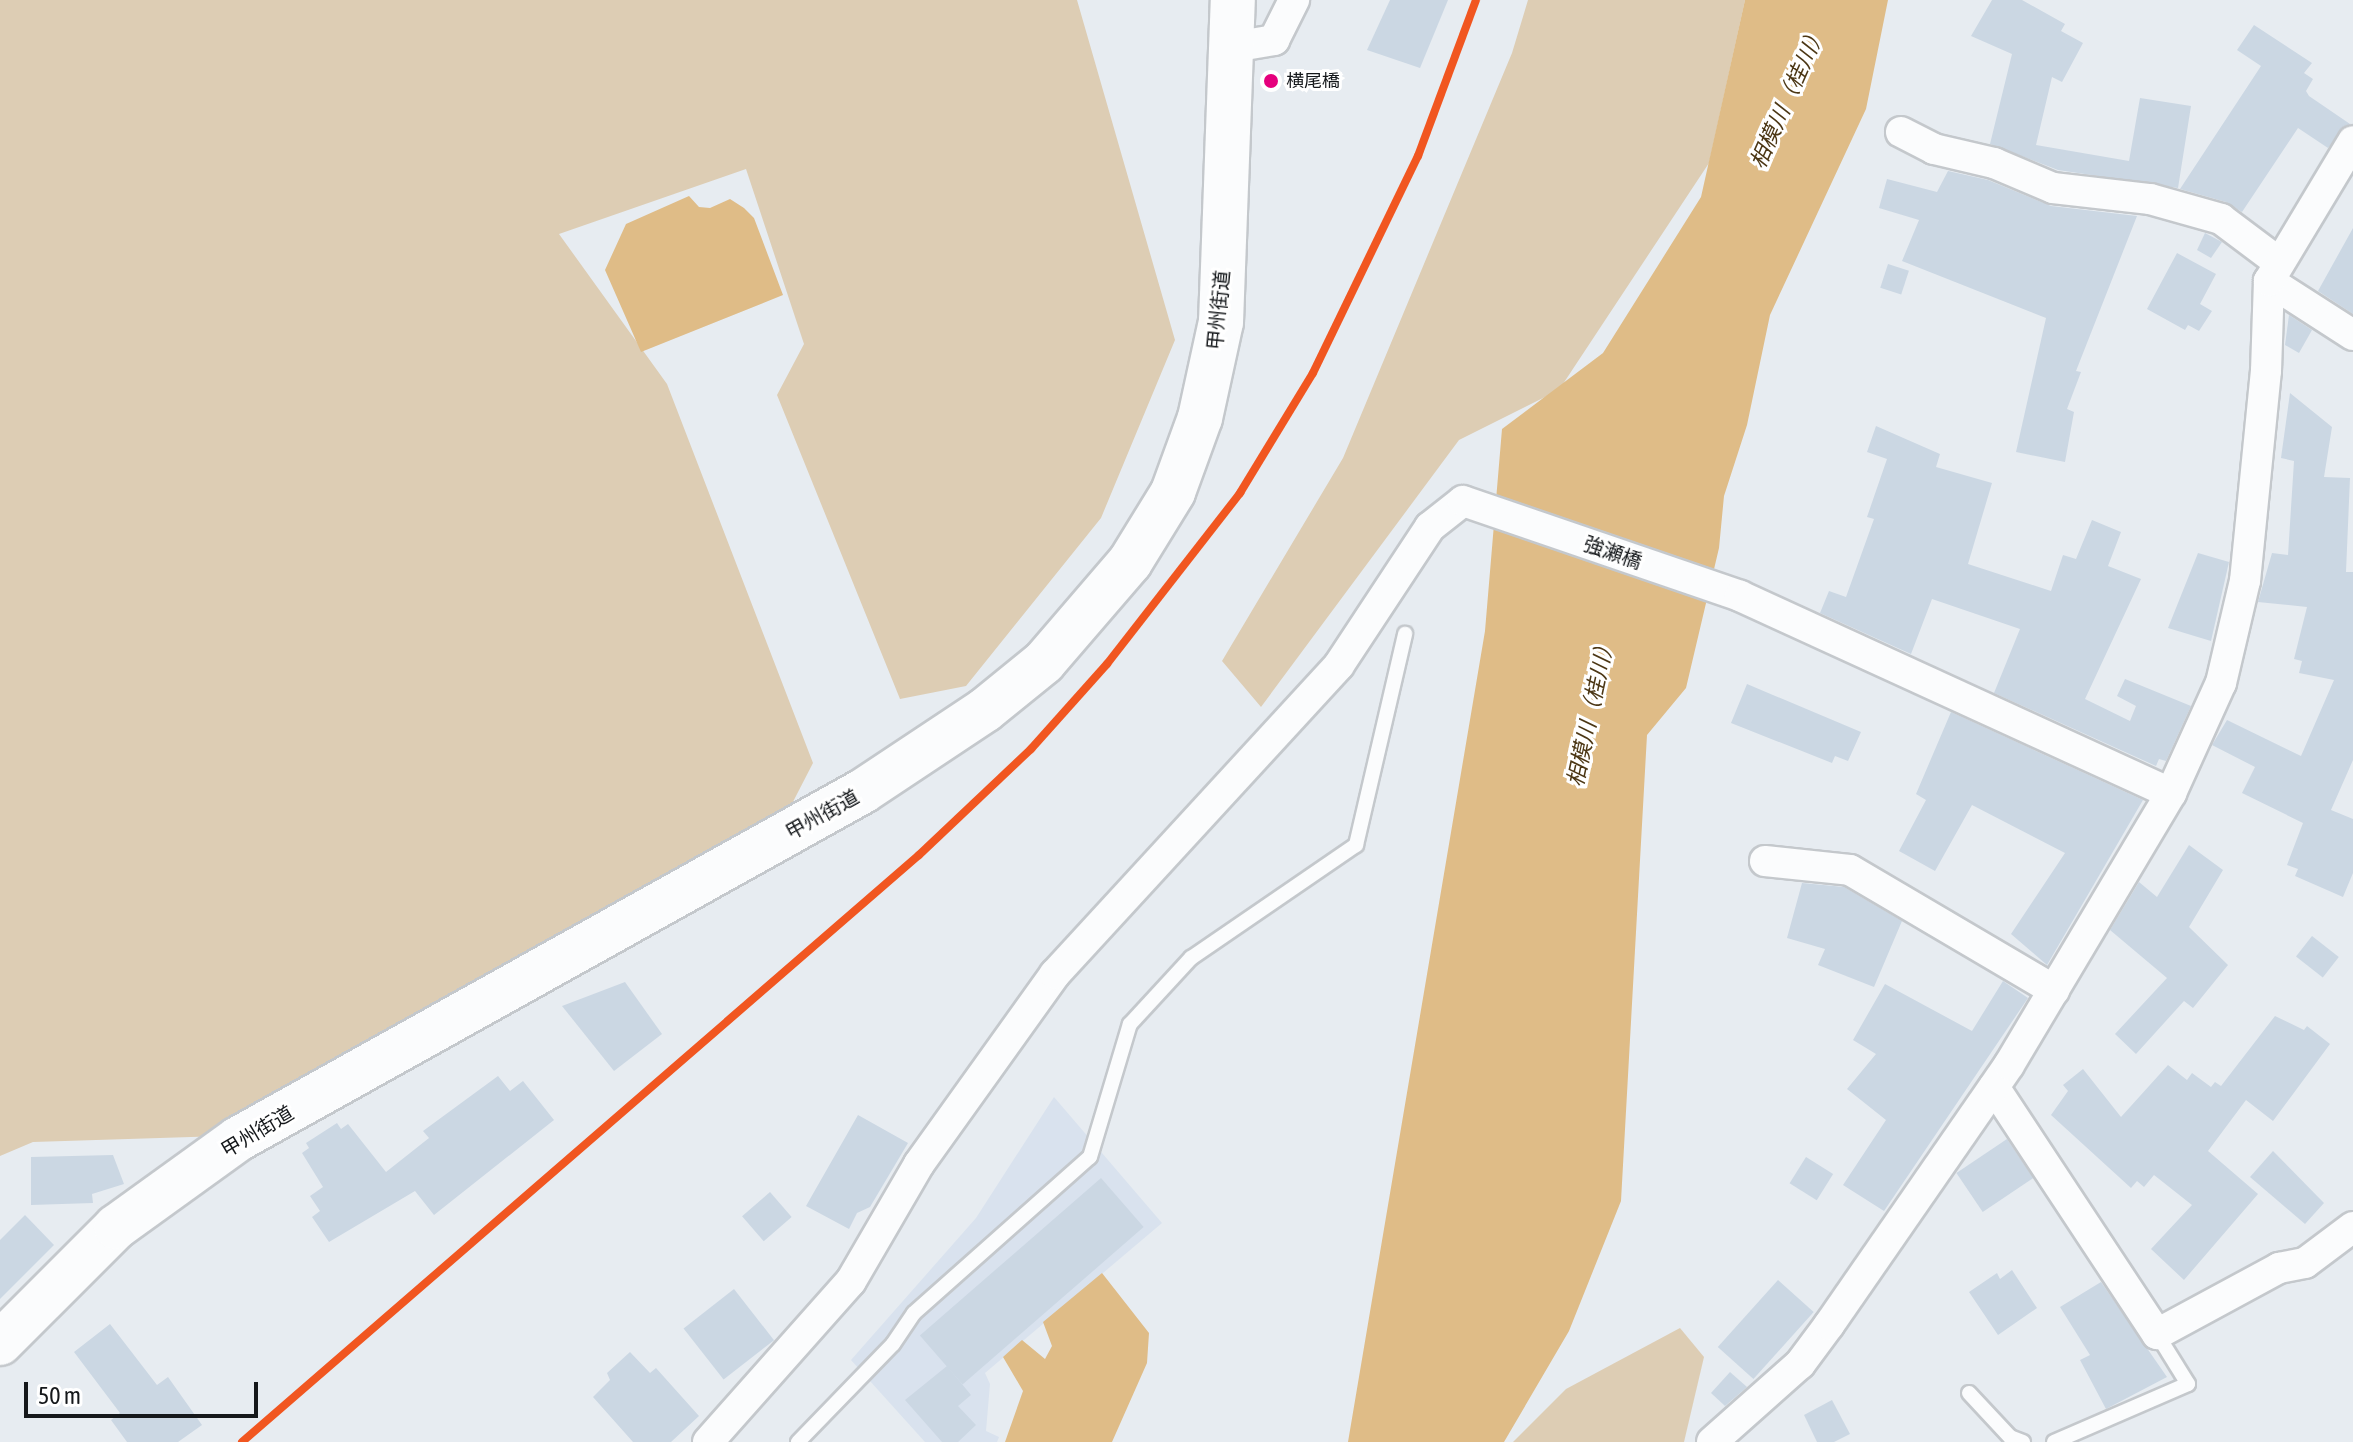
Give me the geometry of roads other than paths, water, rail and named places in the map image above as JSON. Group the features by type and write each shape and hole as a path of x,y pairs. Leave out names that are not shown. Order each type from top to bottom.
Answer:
{"highway":[{"name":"甲州街道","path":"0,1343 116,1227 238,1139 863,791 985,710 1044,662 1130,562 1173,492 1200,418 1221,322 1233,0"}],"street":[{"path":"1233,47 1274,40 1294,0"},
{"path":"1901,132 1934,149 1994,163 2053,188 2150,199 2221,219 2273,271 2353,335"},
{"path":"1712,1442 1800,1364 1994,1087 2171,793 2221,683 2245,581 2261,431 2273,271 2353,141"},
{"name":"強瀬橋","path":"708,1442 851,1281 919,1164 1055,974 1339,665 1430,527 1463,501 1740,596 2171,793"},
{"path":"1765,861 1850,870 2054,990"},
{"path":"1994,1087 2157,1334 2279,1268 2305,1263 2353,1227"}],"lane":[{"path":"798,1442 893,1344 914,1313 1090,1157 1130,1024 1191,958 1356,845 1405,634"},
{"path":"2054,1442 2188,1384 2157,1334"},
{"path":"1969,1393 2010,1437 2023,1442"}],"water":[{"name":"相模川（桂川）","path":"1745,0 1888,0 1866,109 1770,315 1747,425 1724,496 1719,548 1686,688 1647,735 1621,1201 1569,1331 1504,1442 1348,1442 1485,631 1502,429 1603,353 1701,197"},
{"path":"689,196 699,207 710,208 730,199 754,218 783,295 641,352 605,270 626,224"},
{"path":"1102,1273 1149,1333 1147,1363 1112,1442 1005,1442 1023,1391 1003,1357 1022,1340 1045,1359 1052,1346 1043,1322"}],"place":[{"name":"横尾橋","path":"1271,81"}]}
